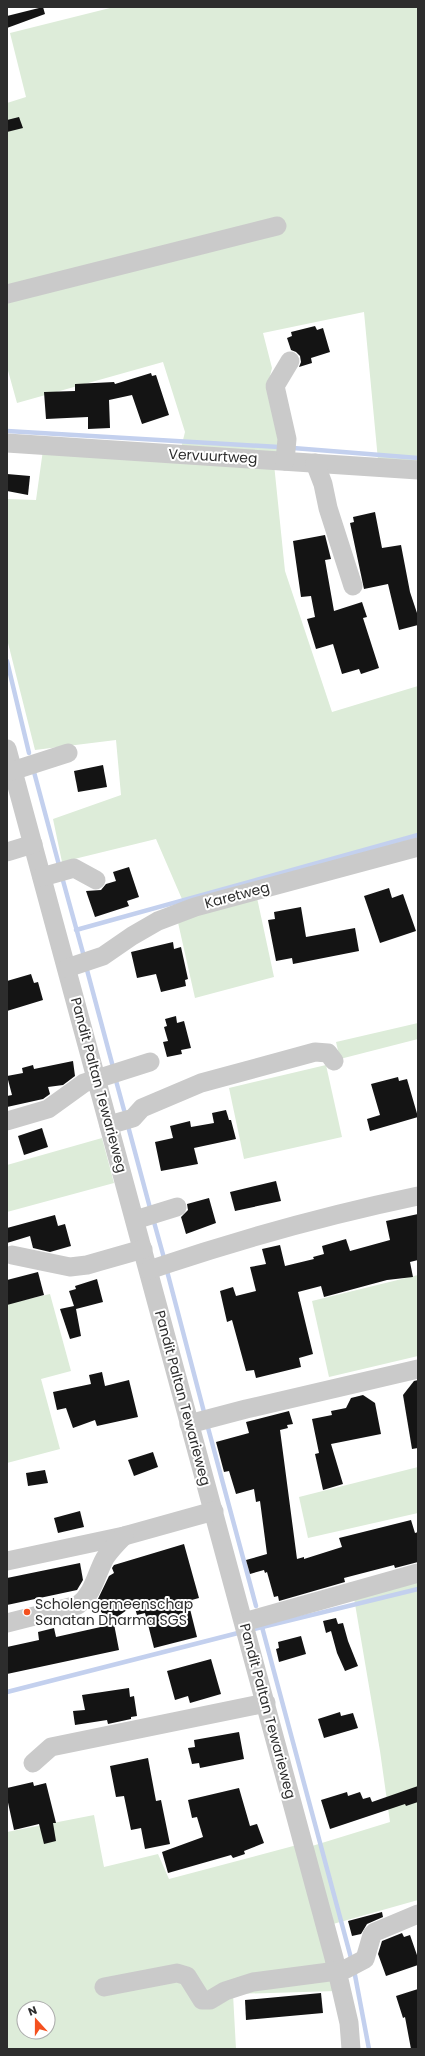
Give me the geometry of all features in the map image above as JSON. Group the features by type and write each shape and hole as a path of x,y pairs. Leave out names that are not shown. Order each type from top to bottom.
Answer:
{"street":[{"path":"7,294 277,226"},
{"path":"285,461 287,439 275,386 290,361"},
{"name":"Vervuurtweg","path":"7,443 418,470"},
{"path":"315,463 324,484 328,508 353,586"},
{"name":"Pandit Paltan Tewarieweg","path":"7,749 149,1270 189,1424 266,1703 337,1972 349,2023 351,2049"},
{"path":"12,771 68,754"},
{"path":"7,852 33,844"},
{"name":"Karetweg","path":"67,968 103,956 132,936 158,921 194,907 418,847"},
{"path":"42,877 74,868 96,880"},
{"path":"109,1125 133,1118 142,1108 201,1083 315,1052 328,1053 334,1061"},
{"path":"7,1121 48,1109 84,1083 150,1062"},
{"path":"149,1270 262,1234 418,1196"},
{"path":"135,1220 177,1208"},
{"path":"12,1255 70,1267 93,1263 143,1249"},
{"path":"189,1424 246,1409 418,1369"},
{"path":"7,1561 124,1536 214,1511"},
{"path":"7,1623 78,1605 86,1599 105,1559 124,1536"},
{"path":"244,1622 418,1573"},
{"path":"33,1763 51,1747 266,1703"},
{"path":"104,1987 177,1973 187,1976 202,2000 210,2000 225,1992 253,1982 337,1972 366,1959 372,1935 375,1932 418,1914"}],"green space":[{"path":"114,7 418,7 418,463 378,460 364,312 263,333 272,368 268,384 281,439 277,454 181,448 185,432 163,362 17,403 7,367 7,103 26,97 10,33"},
{"path":"43,450 274,464 285,571 332,712 418,686 418,843 185,906 156,839 62,862 53,819 121,795 116,740 35,750 7,639 7,499 36,500"},
{"path":"256,893 274,977 195,998 177,918"},
{"path":"418,1023 418,1039 340,1059 336,1042"},
{"path":"326,1065 342,1137 244,1159 229,1088"},
{"path":"102,1138 114,1183 7,1212 7,1165"},
{"path":"418,1275 418,1356 329,1377 312,1301"},
{"path":"50,1294 71,1371 41,1379 60,1449 7,1463 7,1304"},
{"path":"418,1467 418,1513 308,1538 299,1497"},
{"path":"418,1582 418,1900 333,1924 312,1846 390,1822 380,1751 354,1598"},
{"path":"94,1815 104,1867 158,1854 169,1879 297,1845 336,1991 233,1994 236,2049 7,2049 7,1832"}],"building":[{"path":"43,7 45,14 7,28 7,16"},
{"path":"19,117 23,128 7,132 7,120"},
{"path":"315,326 317,330 323,328 330,352 311,358 312,363 299,367 301,362 300,356 291,350 287,338 292,336 291,332"},
{"path":"151,373 152,376 156,375 169,415 142,424 132,395 109,400 110,428 88,429 88,417 46,419 44,392 75,391 75,384 114,382 115,384"},
{"path":"7,474 30,476 28,495 7,491"},
{"path":"375,512 382,548 401,545 410,592 418,616 418,625 399,630 388,584 364,589 350,523 354,522 353,517"},
{"path":"325,535 331,559 325,560 334,611 362,602 367,617 363,618 379,668 361,674 359,669 342,674 333,644 316,649 307,619 315,617 311,596 301,597 293,541"},
{"path":"103,765 107,787 78,792 74,771"},
{"path":"129,867 139,897 127,901 129,906 95,917 86,891 101,890 106,884 116,881 113,872"},
{"path":"389,888 392,898 403,894 416,931 380,943 364,896"},
{"path":"301,907 306,937 355,928 359,951 293,964 292,958 276,961 268,920 275,919 274,912"},
{"path":"173,942 174,949 181,947 188,979 185,980 186,986 161,992 156,974 137,978 131,952"},
{"path":"31,974 34,983 38,982 43,1000 7,1011 7,981"},
{"path":"176,1016 177,1023 184,1021 191,1048 181,1050 182,1054 167,1057 163,1042 168,1041 164,1027 167,1026 165,1019"},
{"path":"73,1061 75,1076 63,1085 48,1087 50,1094 43,1099 7,1107 7,1096 12,1095 7,1076 23,1073 22,1068 33,1065 34,1069"},
{"path":"398,1077 399,1081 407,1079 418,1117 370,1131 367,1119 380,1115 371,1084"},
{"path":"226,1110 229,1120 231,1120 236,1139 194,1148 198,1164 161,1171 155,1142 173,1138 170,1126 190,1121 191,1127 214,1123 212,1113"},
{"path":"42,1128 48,1147 24,1155 18,1136"},
{"path":"276,1181 281,1201 235,1211 230,1192"},
{"path":"209,1198 216,1223 186,1234 181,1217 188,1210 187,1204"},
{"path":"418,1214 418,1260 410,1262 413,1277 387,1280 324,1297 321,1286 298,1292 313,1354 299,1358 301,1367 256,1378 254,1370 246,1371 232,1320 227,1322 220,1291 233,1287 236,1296 256,1291 250,1267 266,1264 262,1249 280,1245 285,1266 314,1259 313,1257 324,1254 322,1246 346,1239 350,1251 390,1240 386,1221"},
{"path":"55,1215 58,1226 65,1224 71,1246 50,1252 33,1248 30,1236 7,1243 7,1228"},
{"path":"38,1272 44,1295 7,1305 7,1280"},
{"path":"97,1279 103,1302 76,1309 81,1336 70,1339 60,1309 74,1306 69,1291 76,1289 75,1286"},
{"path":"102,1372 105,1386 129,1380 138,1417 97,1426 95,1420 73,1428 66,1408 57,1410 53,1392 91,1384 89,1375"},
{"path":"418,1380 418,1448 412,1449 403,1395 414,1381"},
{"path":"363,1395 375,1403 381,1434 331,1444 343,1484 323,1490 315,1454 319,1453 312,1419 332,1415 331,1411 346,1408 351,1398"},
{"path":"289,1411 293,1424 287,1425 288,1428 280,1430 297,1559 304,1557 304,1559 342,1547 339,1538 411,1520 415,1533 418,1532 418,1562 395,1568 394,1565 344,1578 345,1582 279,1601 278,1596 274,1597 267,1572 265,1573 264,1570 250,1574 246,1560 267,1554 260,1501 256,1502 254,1489 236,1494 229,1471 224,1472 216,1442 249,1433 246,1422"},
{"path":"153,1452 158,1467 134,1476 128,1460"},
{"path":"45,1470 48,1483 28,1486 26,1473"},
{"path":"80,1511 84,1527 58,1533 54,1518"},
{"path":"184,1544 199,1598 188,1601 197,1637 154,1648 145,1613 137,1615 134,1605 110,1622 96,1606 96,1603 109,1576 114,1573 112,1568 114,1565"},
{"path":"80,1563 83,1580 77,1590 7,1605 7,1578"},
{"path":"336,1618 338,1624 343,1623 348,1641 358,1666 345,1671 337,1653 331,1631 326,1633 323,1621"},
{"path":"114,1624 119,1650 7,1674 7,1647 39,1640 38,1632 54,1628 56,1637"},
{"path":"301,1636 306,1654 279,1662 276,1649 279,1648 278,1642"},
{"path":"211,1659 221,1694 190,1703 188,1696 175,1700 167,1671"},
{"path":"129,1688 130,1697 134,1696 137,1716 131,1717 131,1719 108,1724 107,1720 75,1725 73,1711 85,1710 82,1695"},
{"path":"340,1712 341,1716 353,1713 358,1728 324,1738 318,1719"},
{"path":"239,1732 244,1759 200,1768 199,1763 192,1764 188,1748 195,1747 194,1740"},
{"path":"148,1758 156,1801 161,1800 170,1844 145,1849 141,1828 131,1830 124,1796 116,1797 110,1766"},
{"path":"33,1782 34,1786 46,1783 56,1823 53,1823 56,1841 44,1844 39,1824 14,1830 7,1798 7,1788"},
{"path":"418,1786 418,1802 406,1806 405,1804 330,1829 321,1800 347,1792 348,1796 360,1792 363,1799 370,1797 372,1802"},
{"path":"239,1788 250,1826 257,1824 264,1843 244,1851 245,1854 233,1858 231,1855 168,1873 162,1852 203,1837 197,1817 192,1818 188,1800"},
{"path":"382,1912 383,1917 367,1924 361,1934 352,1936 348,1921"},
{"path":"402,1933 404,1937 410,1935 418,1958 418,1965 386,1976 378,1954 382,1941"},
{"path":"418,1989 418,2049 411,2049 405,2017 403,2018 396,1996"},
{"path":"321,1993 323,2013 246,2020 245,2000"}],"waterway":[{"path":"7,431 279,447"},
{"path":"293,448 418,458"},
{"path":"7,661 29,753"},
{"path":"34,772 59,865"},
{"path":"76,930 418,835"},
{"path":"62,877 83,953"},
{"path":"87,970 113,1067"},
{"path":"115,1077 124,1110"},
{"path":"128,1126 150,1208"},
{"path":"154,1222 164,1258"},
{"path":"167,1271 204,1412"},
{"path":"207,1424 256,1606"},
{"path":"254,1629 418,1589"},
{"path":"262,1627 351,1958"},
{"path":"7,1692 238,1633"},
{"path":"354,1970 369,2049"}],"place":[{"name":"Scholengemeenschap Sanatan Dharma SGS","path":"27,1612"}]}
